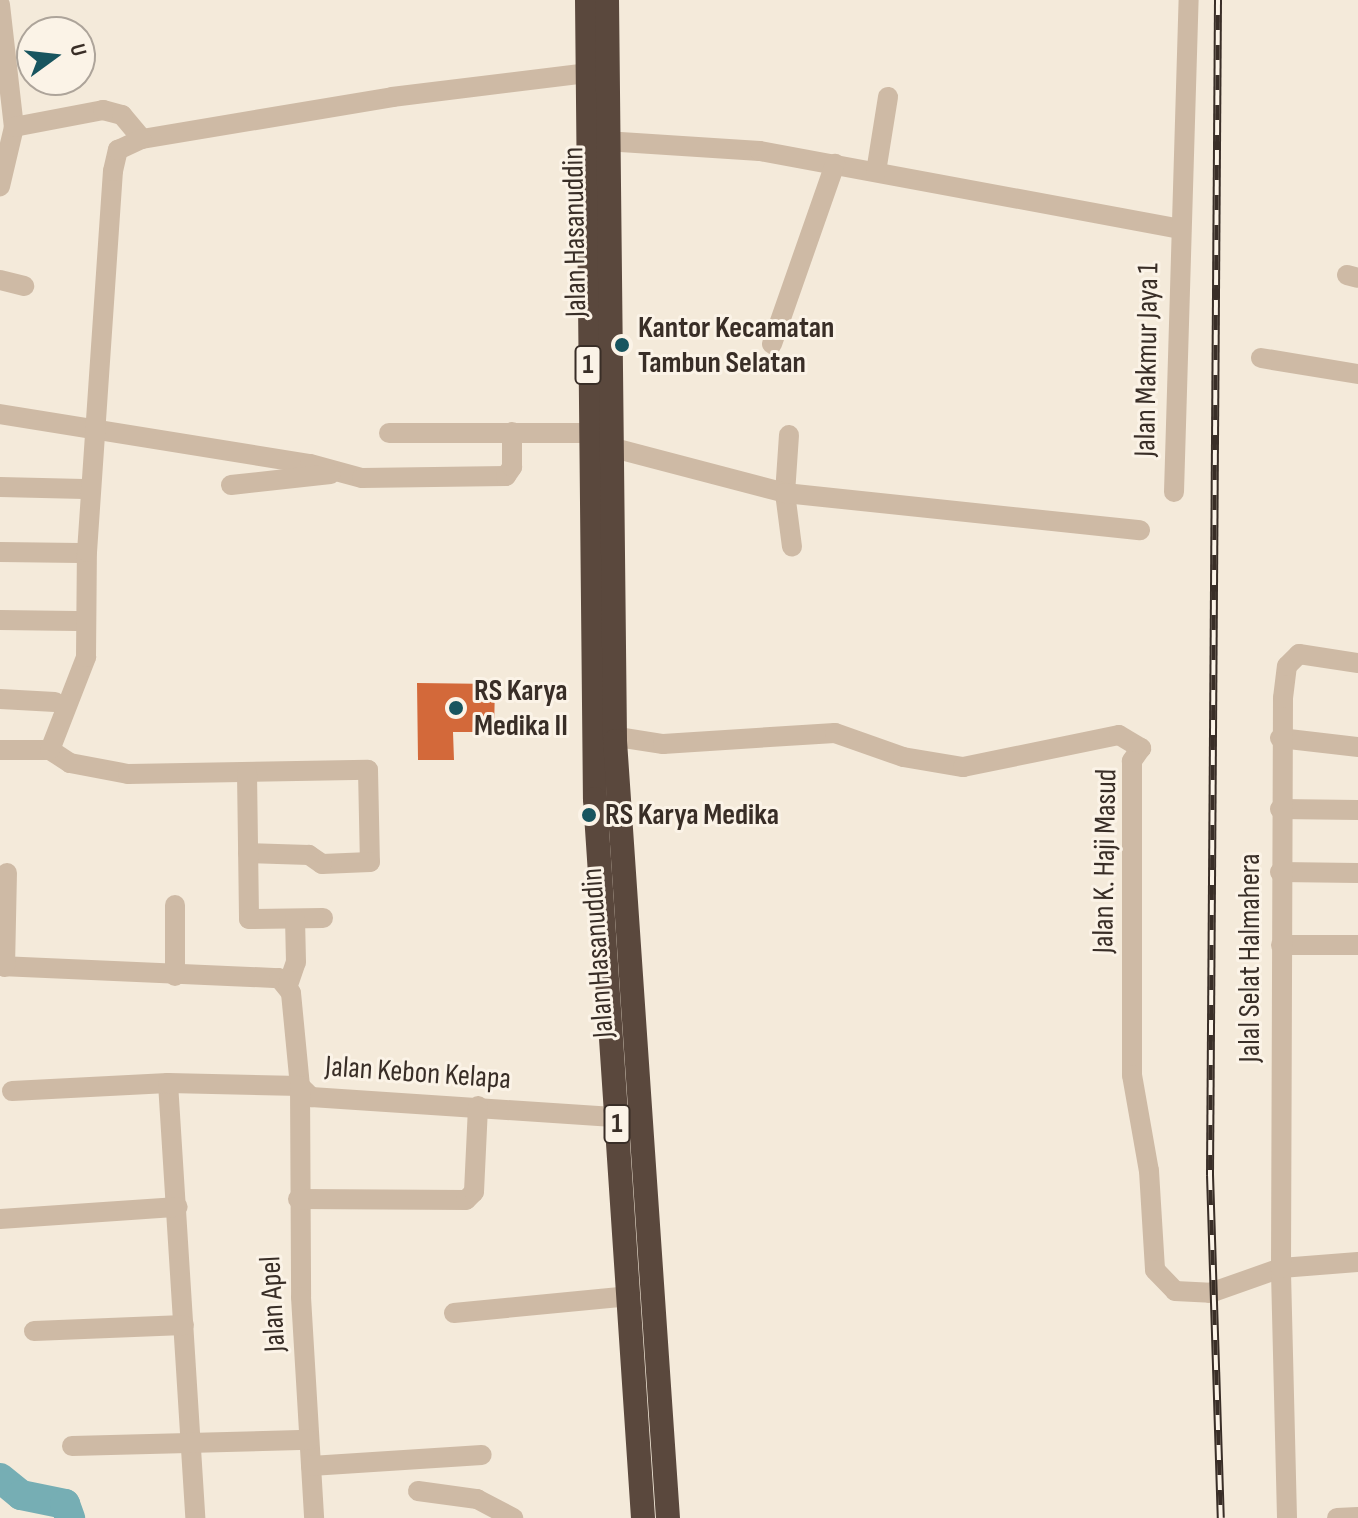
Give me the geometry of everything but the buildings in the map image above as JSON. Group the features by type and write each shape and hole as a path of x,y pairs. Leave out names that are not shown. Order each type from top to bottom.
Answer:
{"highway":[{"name":"Jalan Hasanuddin","path":"587,0 589,433 628,1118 668,1518"},
{"name":"Jalan Hasanuddin","path":"606,735 610,447 605,141 607,0"},
{"name":"Jalan Hasanuddin","path":"628,1118 630,1296 643,1518"}],"street":[{"name":"Jalan Makmur Jaya 1","path":"1174,492 1189,0"},
{"path":"0,5 14,127 0,186"},
{"path":"50,750 86,657 96,428 113,171 118,150 142,139 406,95 587,73"},
{"path":"876,172 888,97"},
{"path":"14,127 103,110 122,115 142,139"},
{"path":"605,141 760,151 1180,229"},
{"path":"772,344 835,164"},
{"path":"0,280 24,286"},
{"path":"1261,358 1358,374"},
{"path":"0,414 96,428 337,473 407,479 506,476 512,467 512,432"},
{"path":"389,433 589,433"},
{"path":"789,435 785,493 792,547"},
{"path":"610,447 785,493 1140,530"},
{"path":"231,485 337,473"},
{"path":"0,487 84,489"},
{"path":"0,552 80,553"},
{"path":"0,620 77,621"},
{"name":"Jalal Selat Halmahera","path":"1287,1518 1281,1268 1280,738 1287,666 1299,654 1358,663"},
{"path":"0,699 55,702"},
{"name":"Jalan K. Haji Masud","path":"606,735 835,733 903,757 963,767 1119,735 1141,748 1132,761 1132,1075 1149,1171 1155,1270 1175,1291 1210,1293 1281,1268 1358,1262"},
{"path":"1280,738 1358,747"},
{"path":"0,750 50,750 70,763 128,774 368,770 370,862 322,864 309,855 248,853"},
{"path":"247,773 249,919 323,918"},
{"path":"1280,809 1358,810"},
{"path":"1280,872 1358,873"},
{"path":"7,873 3,967 175,976 270,977 288,985"},
{"path":"175,905 175,976"},
{"name":"Jalan Kebon Kelapa","path":"295,919 296,962 288,985 300,1086 311,1097 333,1101 478,1106 628,1118"},
{"path":"1281,945 1358,945"},
{"path":"12,1091 168,1083 300,1086"},
{"path":"168,1083 195,1518"},
{"name":"Jalan Apel","path":"300,1086 298,1199 314,1518"},
{"path":"298,1199 466,1200 474,1192 478,1106"},
{"path":"0,1219 178,1207"},
{"path":"454,1313 630,1296"},
{"path":"34,1331 184,1325"},
{"path":"72,1446 190,1439 309,1440"},
{"path":"311,1466 482,1455"},
{"path":"418,1491 477,1499 513,1518"},
{"path":"1337,1518 1358,1517"}],"waterway":[{"path":"0,1478 21,1495 65,1504 70,1518"}],"railway":[{"path":"1218,0 1210,1175 1221,1518"}],"place":[{"name":"Kantor Kecamatan Tambun Selatan","path":"622,345"},
{"name":"RS Karya Medika II","path":"456,708"},
{"name":"RS Karya Medika","path":"589,815"}]}
